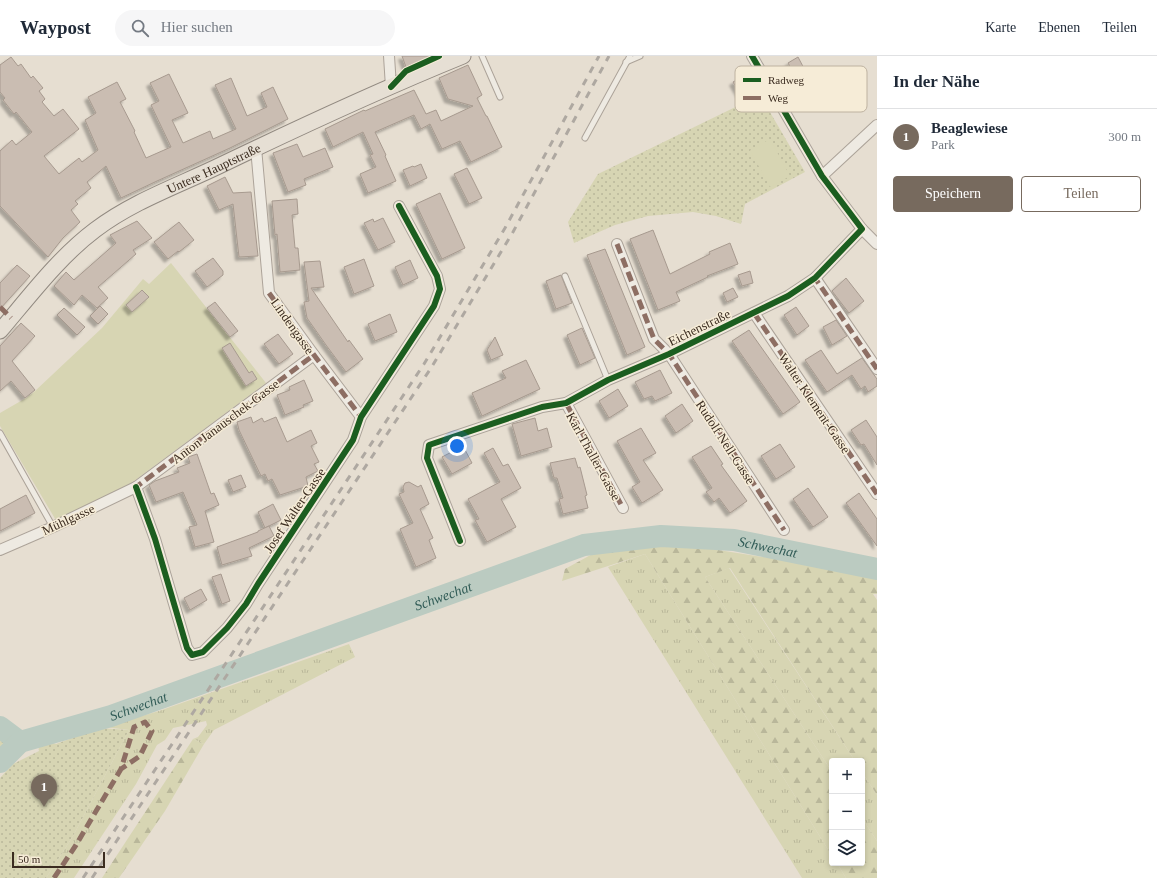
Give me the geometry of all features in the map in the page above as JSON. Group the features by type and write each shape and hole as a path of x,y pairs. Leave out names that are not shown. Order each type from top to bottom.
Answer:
{"main road":[{"name":"Untere Hauptstraße","path":"0,331 62,259 96,229 119,214 165,190 256,148 427,70 463,56"}],"street":[{"path":"389,56 391,87"},
{"path":"752,56 758,66"},
{"path":"785,112 822,176 862,229 877,244"},
{"path":"822,176 877,126"},
{"name":"Lindengasse","path":"256,148 269,292 361,418"},
{"name":"Josef Walter-Gasse","path":"136,487 155,539 188,648 192,655 204,652 227,628 246,604 353,440 361,418 434,306 440,290 437,276 400,206"},
{"name":"Eichenstraße","path":"460,541 427,458 429,445 542,407 566,403 608,380 669,354 754,313 788,296 815,278 862,229"},
{"name":"Rudolf Nell-Gasse","path":"617,244 654,339 669,354 784,530"},
{"path":"815,278 877,369"},
{"name":"Walter Klement-Gasse","path":"754,313 877,494"},
{"name":"Anton Janauschek-Gasse","path":"136,487 314,355"},
{"name":"Karl Thaller-Gasse","path":"566,403 623,508"},
{"name":"Mühlgasse","path":"0,550 53,527 136,487"}],"lane":[{"path":"482,56 500,97"},
{"path":"586,138 630,56"},
{"path":"626,62 640,56"},
{"path":"565,276 608,380"},
{"path":"0,433 53,527"}],"green space":[{"path":"735,107 735,112 770,112 805,172 745,204 741,224 716,216 693,212 648,216 615,225 574,243 568,222 598,174"},
{"path":"770,139 790,176 770,187 750,150"},
{"path":"171,263 266,383 122,490 57,522 0,426 0,413 35,391 102,328 143,279 149,284"},
{"path":"668,542 877,575 877,594 873,594 877,600 877,795 865,777 865,758 853,758 730,568 705,577 829,767 829,851 645,554 562,581 565,569 607,546"},
{"path":"645,554 829,851 829,866 839,866 846,878 802,878 608,567"},
{"path":"729,568 853,758 829,758 829,767 705,577"},
{"path":"349,644 355,657 214,730 204,744 193,739 198,737 207,725 206,721 173,728 165,740 157,745 136,784 74,878 46,878 73,836 129,730 104,727 159,711"},
{"path":"99,728 129,730 73,836 46,878 0,878 0,778 13,764 39,751 38,743 45,740 56,744"},
{"path":"0,732 12,741 0,755"},
{"path":"193,739 204,744 165,811 119,878 102,878"},
{"path":"865,777 877,795 877,841 865,823"},
{"path":"865,823 877,841 877,878 846,878 839,866 865,866"}],"building":[{"path":"402,56 432,56 406,67"},
{"path":"11,57 18,66 21,64 31,78 33,76 43,88 39,91 45,99 42,102 54,116 63,109 79,129 44,156 59,174 79,158 82,162 98,150 85,120 96,113 88,97 117,82 126,99 120,102 135,131 134,132 146,158 171,147 151,105 159,101 150,83 169,74 188,113 172,120 183,143 210,131 213,139 236,129 215,85 231,78 247,116 267,107 261,93 273,87 288,119 230,148 121,198 106,166 87,182 91,188 75,201 78,204 71,210 80,222 63,238 48,257 0,206 0,151 12,140 16,145 32,132 16,112 14,114 3,100 5,98 0,92 0,65"},
{"path":"798,57 803,66 790,66 788,63"},
{"path":"468,65 482,95 477,98 502,147 471,162 460,141 442,149 430,124 421,129 414,115 375,132 396,181 368,193 360,174 376,167 370,155 373,154 363,132 333,147 325,129 364,110 365,111 414,90 426,114 436,110 441,121 473,106 448,99 439,78"},
{"path":"297,144 303,157 325,148 333,167 304,179 306,185 288,192 273,153"},
{"path":"421,164 427,178 410,186 403,170"},
{"path":"467,168 482,198 469,204 454,174"},
{"path":"225,177 233,193 251,192 258,256 239,257 233,204 219,210 207,186"},
{"path":"440,193 465,248 442,259 416,204"},
{"path":"297,199 298,214 292,215 295,248 298,248 300,270 280,272 277,234 275,235 272,201"},
{"path":"383,218 395,242 378,250 364,223 373,219 374,222"},
{"path":"137,221 152,238 133,250 136,254 98,287 108,298 97,308 82,295 74,305 54,286 66,272 74,280 116,243 110,235"},
{"path":"179,222 194,240 168,259 154,242"},
{"path":"653,230 670,274 710,254 709,252 730,243 738,264 707,276 708,277 676,292 680,301 658,310 630,239"},
{"path":"605,249 645,347 627,355 587,255"},
{"path":"213,258 223,271 223,275 207,287 195,271"},
{"path":"364,259 374,286 354,294 344,267"},
{"path":"410,260 418,278 403,285 395,267"},
{"path":"320,261 324,287 311,288 348,342 349,340 363,359 346,372 307,318 304,302 309,301 304,262"},
{"path":"17,265 30,276 0,309 0,283"},
{"path":"750,271 753,283 742,286 738,275"},
{"path":"561,275 572,303 556,309 546,281"},
{"path":"846,278 864,301 849,313 832,291"},
{"path":"733,288 738,297 727,302 723,293"},
{"path":"142,290 149,297 132,312 126,305"},
{"path":"215,302 238,331 230,337 207,308"},
{"path":"100,306 108,314 98,324 90,316"},
{"path":"796,307 809,326 797,335 784,315"},
{"path":"64,308 85,327 77,335 57,315"},
{"path":"390,314 397,332 375,341 368,324"},
{"path":"836,320 847,336 832,345 823,327"},
{"path":"21,323 35,336 12,361 35,390 25,398 11,381 0,391 0,346"},
{"path":"582,328 595,358 580,365 567,335"},
{"path":"749,330 800,402 783,414 732,341"},
{"path":"278,334 293,354 279,364 264,344"},
{"path":"495,337 503,355 491,360 487,350"},
{"path":"230,343 249,373 252,371 257,379 246,386 222,348"},
{"path":"821,350 837,374 862,358 877,379 877,386 868,392 865,386 861,389 852,375 827,392 805,360"},
{"path":"526,360 540,389 482,416 472,393 506,378 502,371"},
{"path":"660,370 672,393 655,401 652,396 644,399 635,382"},
{"path":"304,380 313,401 303,405 304,407 285,415 277,395 290,390 289,387"},
{"path":"618,389 628,406 609,418 599,401"},
{"path":"682,404 693,421 676,433 665,416"},
{"path":"251,417 253,423 262,418 264,422 276,417 287,442 311,430 317,443 311,446 319,462 314,464 318,471 306,477 308,486 280,495 272,479 268,481 265,474 261,476 239,430 237,422"},
{"path":"535,418 538,431 547,428 552,447 521,456 512,424"},
{"path":"866,420 877,437 877,465 864,444 861,445 851,430"},
{"path":"641,428 656,453 643,460 663,490 642,503 632,487 640,482 617,441"},
{"path":"780,444 795,467 776,479 761,456"},
{"path":"463,446 472,463 452,474 442,457"},
{"path":"711,446 723,464 721,465 747,501 730,513 719,498 714,502 706,492 712,488 692,457"},
{"path":"493,448 503,466 508,464 521,488 501,499 516,527 487,542 475,520 479,519 468,499 500,482 484,453"},
{"path":"197,454 211,494 214,493 219,505 205,511 214,542 195,547 189,527 197,525 183,492 156,502 149,485 155,481 179,472 177,468 190,463 188,457"},
{"path":"575,458 578,468 580,467 587,495 585,496 588,508 563,514 559,499 563,498 557,478 554,478 550,463"},
{"path":"241,475 246,487 233,492 228,480"},
{"path":"409,482 418,487 421,485 429,504 420,509 433,538 429,540 436,558 416,567 400,529 413,523 399,494 404,492 403,487 405,483"},
{"path":"808,488 828,517 813,527 793,499"},
{"path":"859,493 877,519 877,546 846,503"},
{"path":"26,495 35,513 0,531 0,509"},
{"path":"273,504 281,520 265,528 258,512"},
{"path":"269,526 274,536 249,548 252,556 222,565 217,547 258,532"},
{"path":"221,574 230,601 222,604 212,577"},
{"path":"201,589 207,600 190,610 184,598"}],"waterway":[{"name":"Schwechat","path":"0,762 20,742 111,716 584,545 661,536 734,540 877,569"},
{"name":"Schwechat","path":"0,727 20,742"}],"railway":[{"path":"83,878 424,364 505,228 599,56"},
{"path":"92,878 431,368 513,232 609,56"}],"marked path":[{"path":"617,244 654,339 669,354 784,530"},
{"path":"812,280 815,278 877,369"},
{"path":"269,293 361,417"},
{"path":"0,307 11,318"},
{"path":"754,313 877,494"},
{"path":"137,490 136,487 314,355"},
{"path":"566,403 623,508"},
{"path":"54,878 76,845 121,769 134,727 145,722 152,731 140,756 121,769"}],"cycle path":[{"path":"391,87 406,71 439,56"},
{"path":"752,56 758,66"},
{"path":"460,541 427,458 429,445 542,407 566,403 608,380 669,354 788,296 815,278 862,229 822,176 785,112"},
{"path":"136,487 155,539 187,648 192,655 203,652 227,628 246,604 353,440 361,417 434,306 440,289 437,276 399,206"}],"place":[{"name":"Beaglewiese","path":"44,807"}]}
